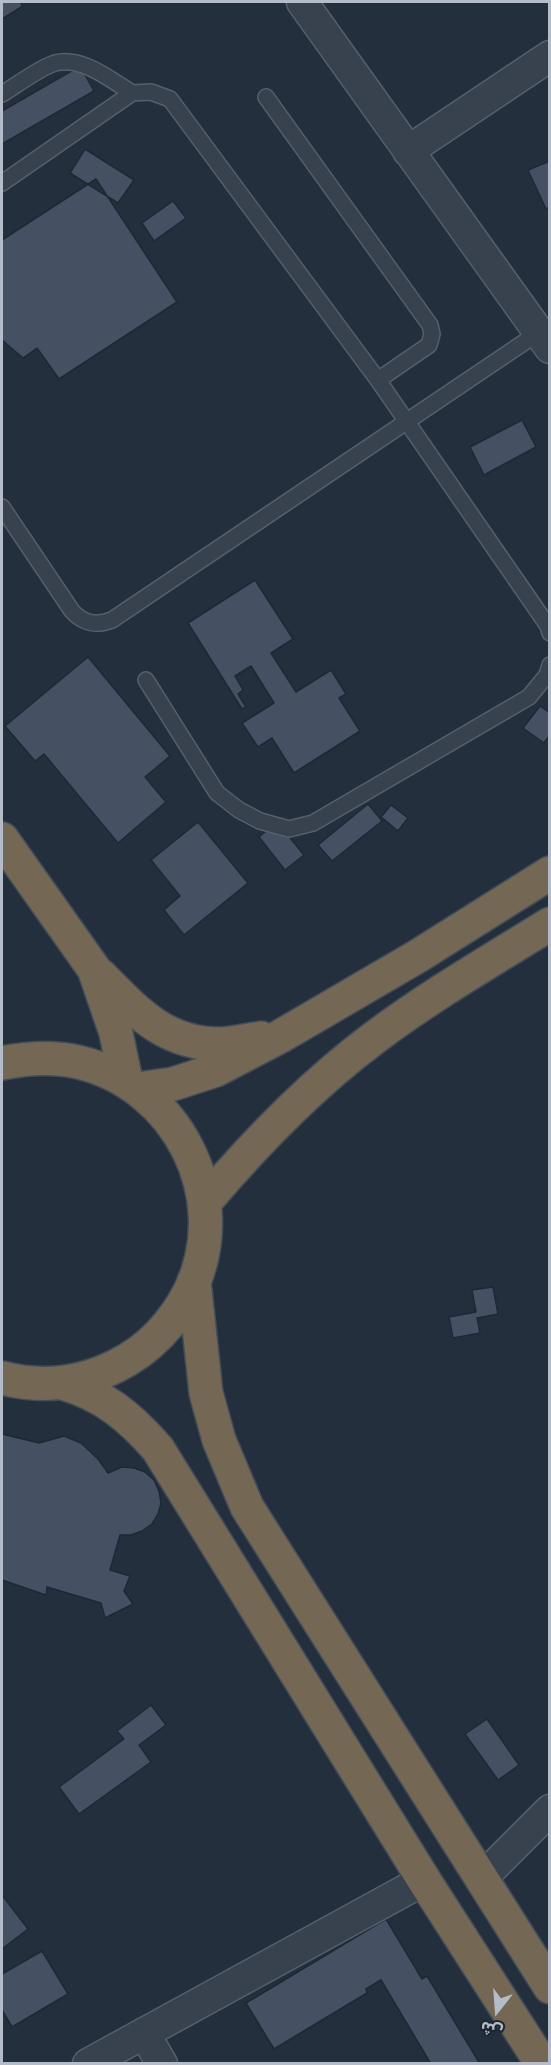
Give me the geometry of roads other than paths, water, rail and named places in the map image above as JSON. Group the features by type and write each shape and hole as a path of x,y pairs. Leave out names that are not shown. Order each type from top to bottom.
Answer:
{"highway":[{"path":"2,839 94,969 147,1021 172,1035 194,1041 220,1044 281,1036"},
{"path":"132,1085 173,1084 216,1070 281,1036 418,956 549,873"},
{"path":"205,1202 284,1116 364,1046 421,1004 549,924"},
{"path":"94,969 132,1085"},
{"path":"2,1063 26,1058 61,1059 103,1069 132,1085 163,1112 183,1138 194,1159 205,1202 204,1243 194,1281 173,1319 142,1350 104,1372 84,1379 40,1384 2,1378"},
{"path":"194,1281 206,1393 219,1440 247,1507 549,1987"},
{"path":"62,1383 84,1389 108,1402 135,1423 158,1449 424,1880 543,2064"}],"street":[{"path":"302,2 544,340"},
{"path":"408,151 549,56"},
{"path":"481,1879 549,1810"},
{"path":"88,2064 424,1880"},
{"path":"144,2033 162,2064"}],"lane":[{"path":"2,94 52,64 64,62 79,64 96,71 132,93"},
{"path":"2,183 132,93 151,92 170,99 378,380 548,626 549,633"},
{"path":"266,97 430,325 432,334 429,345 378,380"},
{"path":"2,507 80,621 102,624 112,620 407,421 544,340"},
{"path":"146,680 217,794 239,810 260,821 289,829 313,823 529,697 547,675 549,665"}]}
